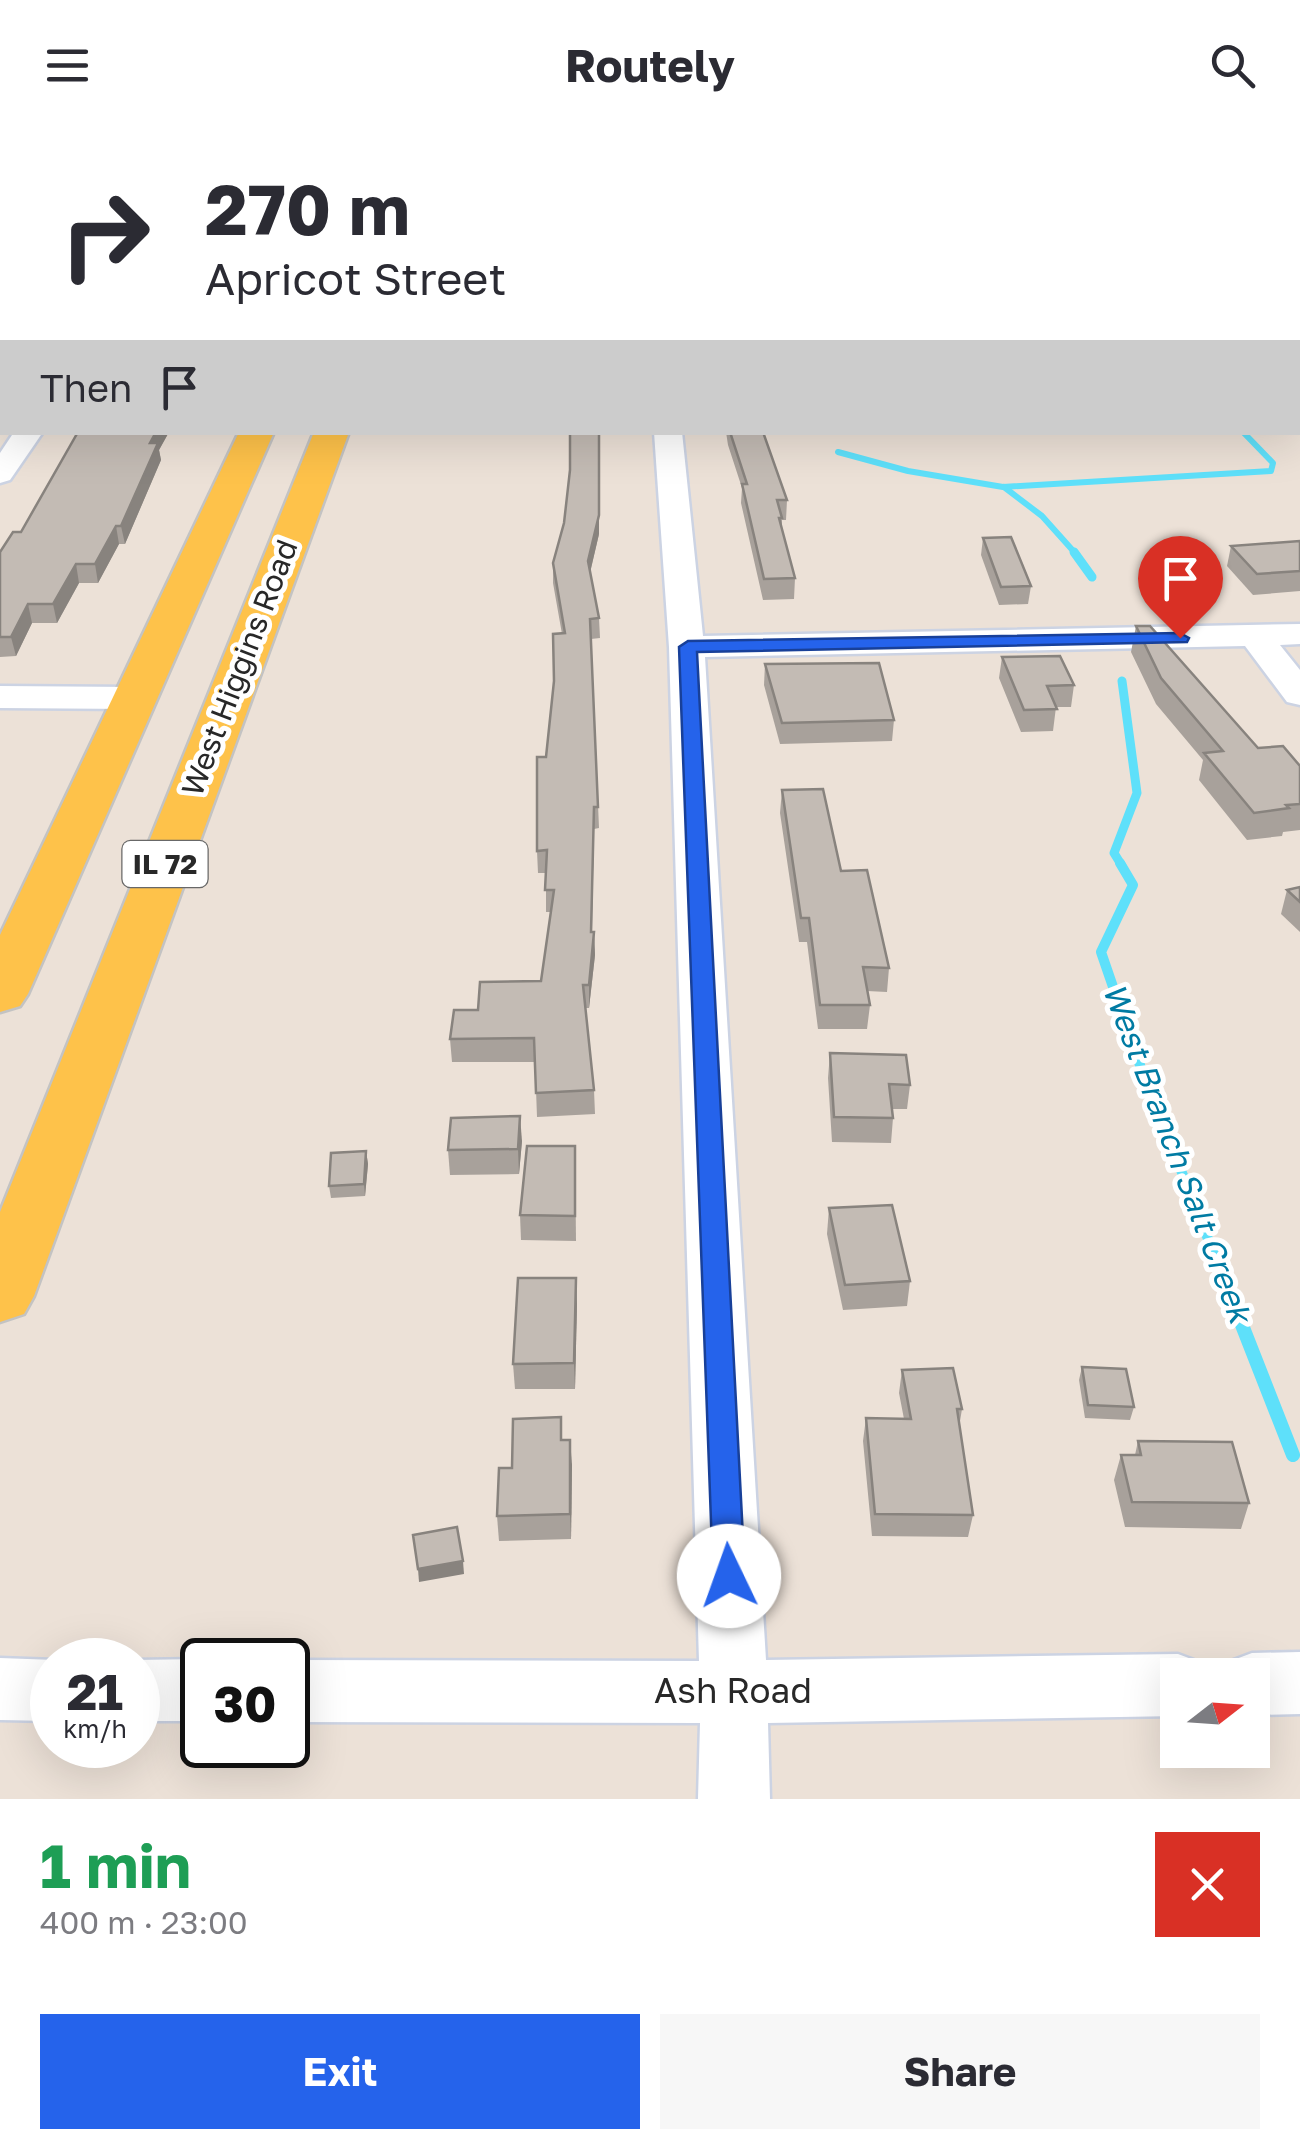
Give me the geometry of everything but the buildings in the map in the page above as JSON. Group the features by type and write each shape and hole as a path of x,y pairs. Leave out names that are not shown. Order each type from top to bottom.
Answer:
{"main road":[{"path":"0,994 256,435"},
{"name":"West Higgins Road","path":"0,1296 331,435"}],"street":[{"path":"0,474 27,435"},
{"path":"668,435 688,647 734,1692 734,1799"},
{"path":"688,647 1300,634"},
{"path":"1256,637 1300,694"},
{"path":"0,697 134,698"},
{"path":"1270,1684 1300,1684"},
{"name":"Ash Road","path":"310,1690 734,1692 1160,1685"},
{"path":"0,1690 30,1690"}],"waterway":[{"name":"West Branch Salt Creek","path":"838,452 908,471 1003,487 1271,471 1273,463 1246,435"},
{"name":"West Branch Salt Creek","path":"1004,487 1042,516 1076,554"},
{"name":"West Branch Salt Creek","path":"1074,552 1092,577"},
{"name":"West Branch Salt Creek","path":"1122,681 1137,793 1114,853 1122,866"},
{"name":"West Branch Salt Creek","path":"1120,863 1133,885 1101,952 1142,1071 1221,1272"},
{"name":"West Branch Salt Creek","path":"1220,1269 1293,1455"}],"route":[{"path":"729,1576 688,647 1180,638"}]}
